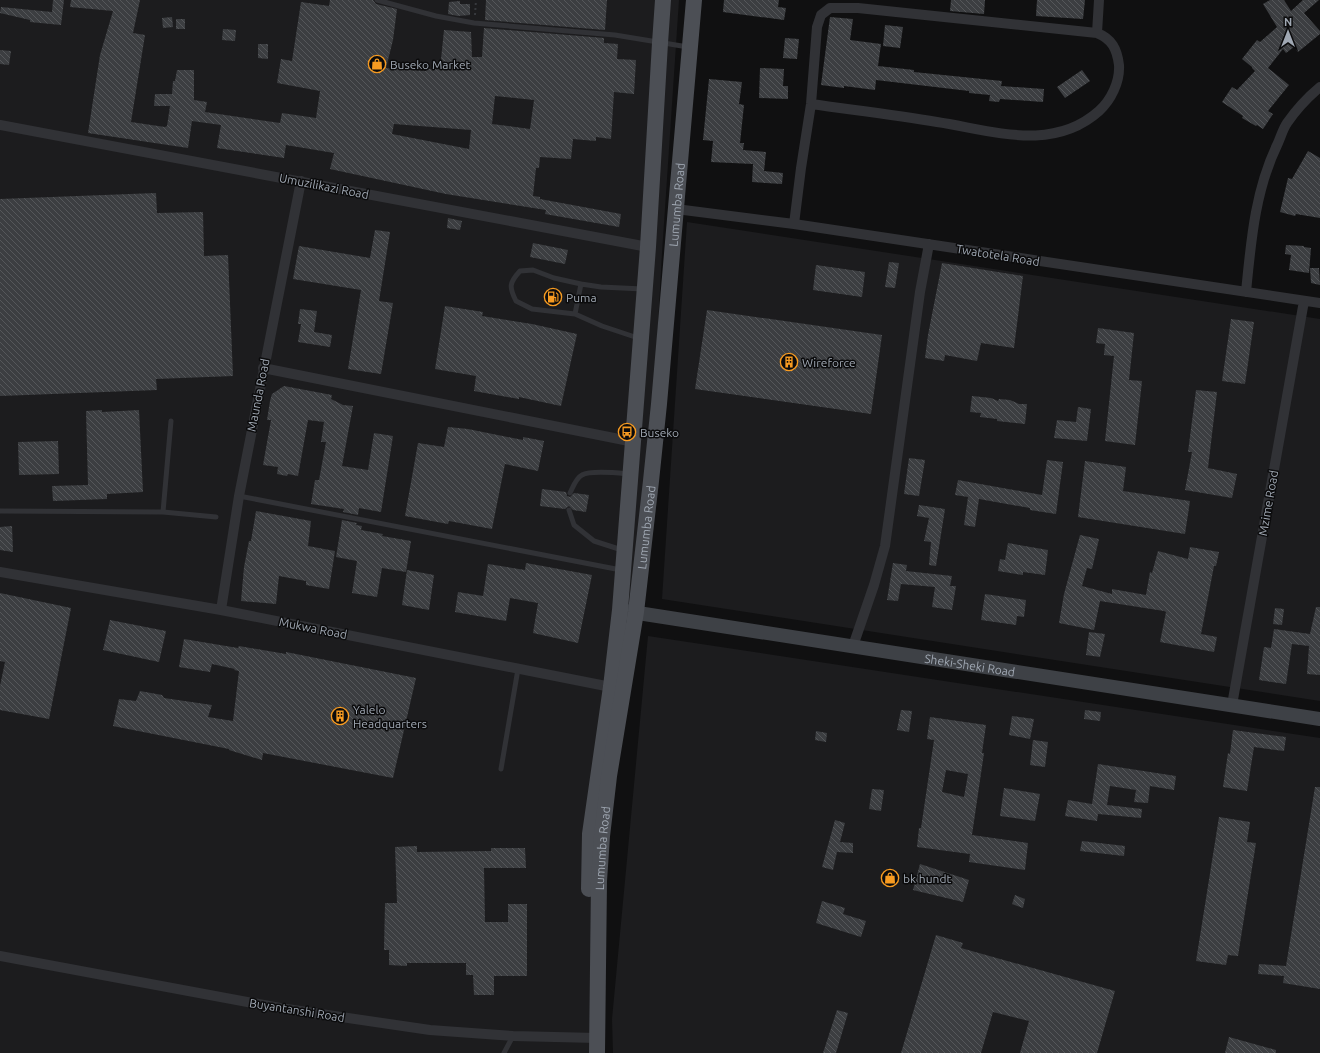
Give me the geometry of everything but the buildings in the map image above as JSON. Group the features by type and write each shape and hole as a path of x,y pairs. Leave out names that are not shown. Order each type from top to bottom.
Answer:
{"main road":[{"name":"Lumumba Road","path":"628,611 624,570 624,552 645,290 663,0"},
{"name":"Lumumba Road","path":"591,1045 602,836 628,611 659,404 694,0"}],"street":[{"path":"1097,33 1099,0"},
{"path":"794,224 811,104 817,27 821,15 830,8 858,8 1097,33 1106,36 1117,55 1119,67 1117,81 1111,97 1105,106 1084,123 1069,130 1049,135 1027,136 1004,134 938,122 811,104"},
{"path":"1246,292 1254,219 1260,188 1272,154 1287,124 1310,96 1320,87"},
{"name":"Umuzilikazi Road","path":"0,125 648,247"},
{"name":"Maunda Road","path":"221,610 239,496 301,181"},
{"name":"Twatotela Road","path":"676,209 794,224 1320,303"},
{"path":"853,646 886,546 920,292 929,244"},
{"name":"Mzime Road","path":"1232,705 1304,301"},
{"path":"263,368 634,442"},
{"name":"Mukwa Road","path":"0,572 221,610 618,689"},
{"name":"Sheki-Sheki Road","path":"628,611 1320,719"},
{"name":"Buyantanshi Road","path":"0,956 280,1008 430,1030 513,1036 591,1045"}],"lane":[{"path":"377,0 436,16 474,23 615,35 689,47"},
{"path":"641,339 602,326 575,314 532,309 516,301 510,290 512,280 520,271 532,270 554,278 581,284 645,290"},
{"path":"575,314 581,284"},
{"path":"163,512 170,421"},
{"path":"570,493 575,482 582,475 604,472 631,474"},
{"path":"239,496 624,570"},
{"path":"569,510 574,525 594,541 624,552"},
{"path":"0,511 163,512 216,517"},
{"path":"502,769 518,669"},
{"path":"504,1053 513,1036"}],"path":[{"path":"474,23 476,0"}],"shaded area":[{"path":"0,0 679,0 662,253 648,507 606,825 602,1053 0,1053"},
{"path":"687,222 1320,319 1320,701 662,599"},
{"path":"648,636 1320,738 1320,1053 613,1053 612,1019"}],"place":[{"name":"Buseko Market","path":"377,64"},
{"name":"Puma","path":"553,297"},
{"name":"Wireforce","path":"789,362"},
{"name":"Buseko","path":"627,432"},
{"name":"Yalelo Headquarters","path":"340,716"},
{"name":"bk hundt","path":"890,878"}]}
